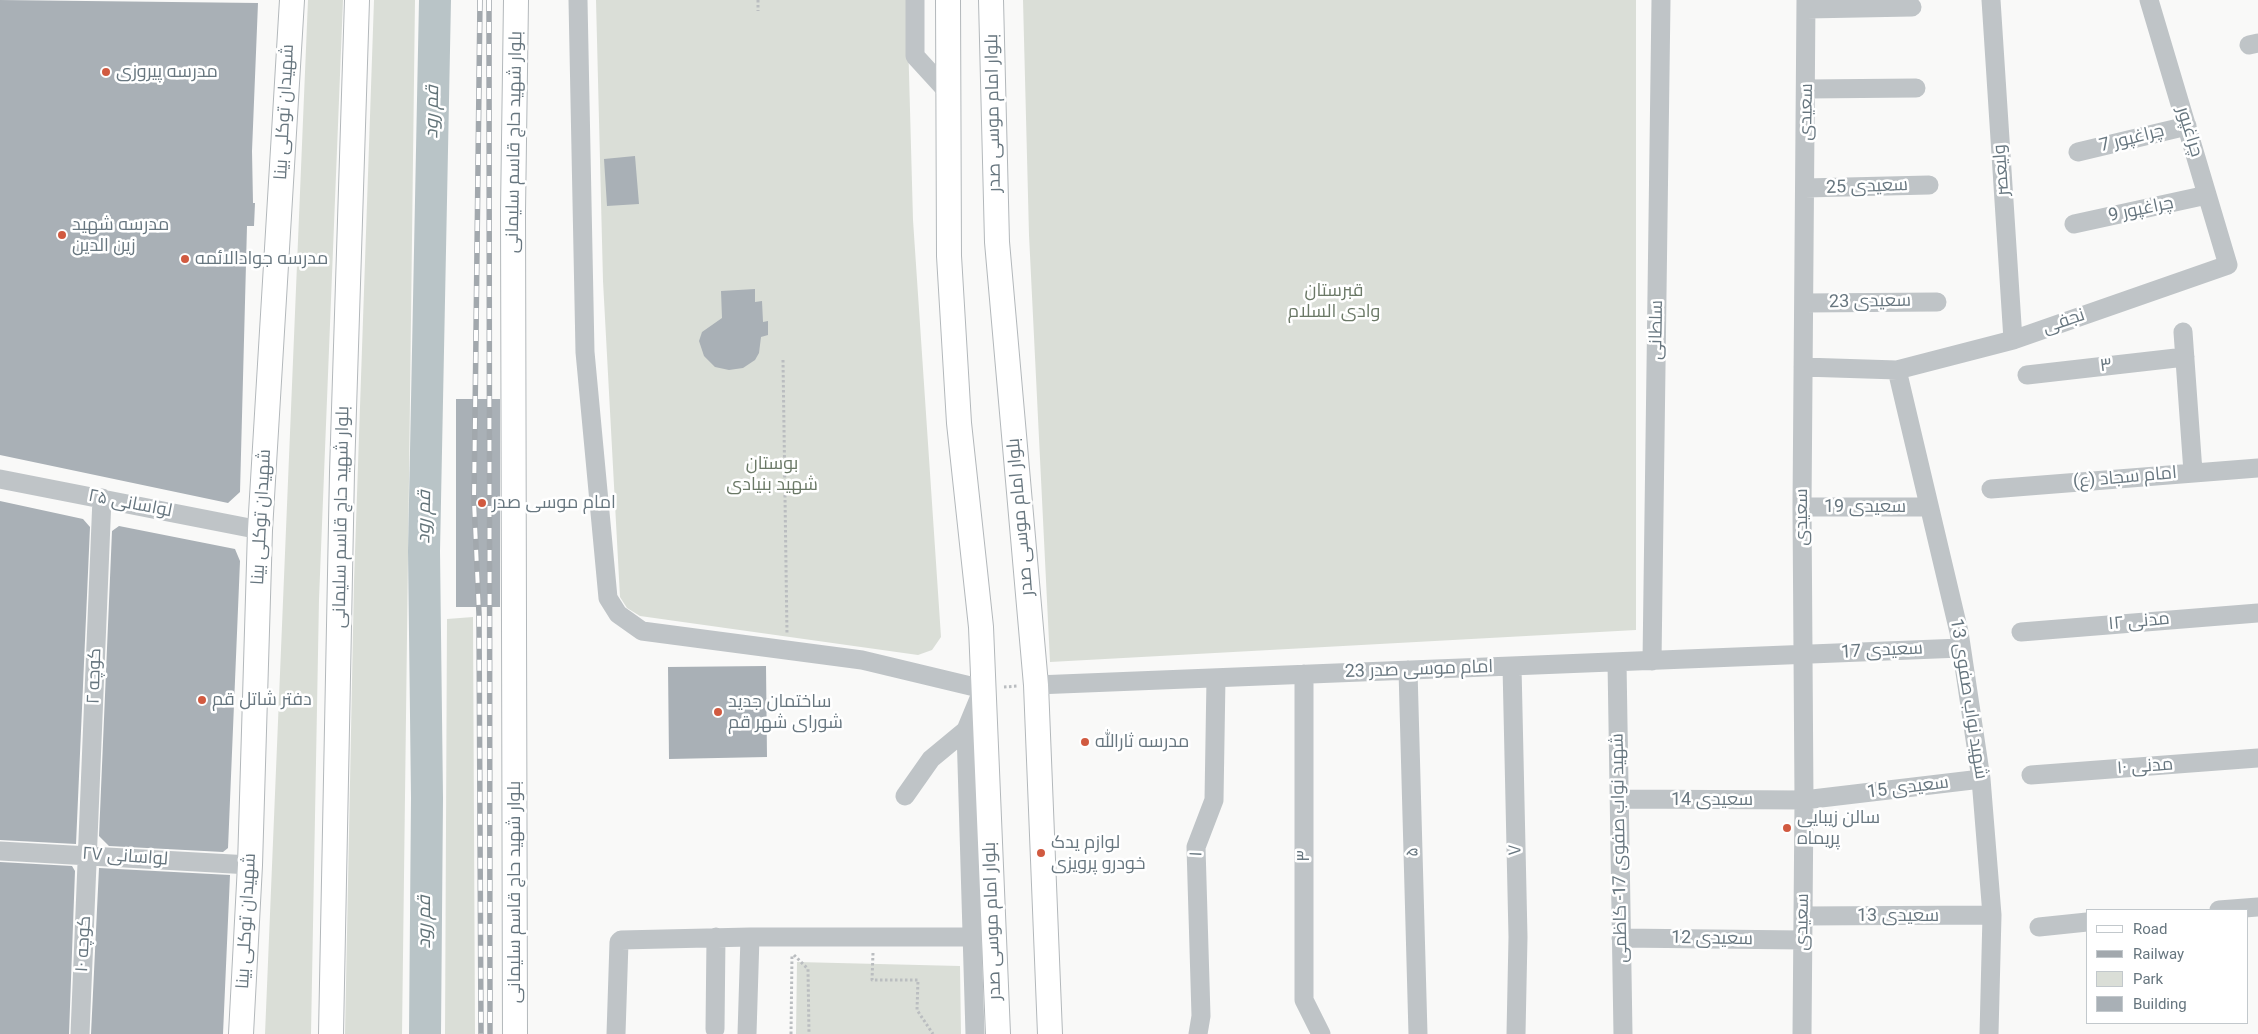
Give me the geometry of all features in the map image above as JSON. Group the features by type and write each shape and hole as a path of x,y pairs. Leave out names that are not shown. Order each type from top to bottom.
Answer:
{"main road":[{"name":"شهیدان توکلی بینا","path":"241,1034 250,865 260,530 292,0"},
{"name":"بلوار شهید حاج قاسم سلیمانی","path":"331,1034 342,472 357,0"},
{"name":"بلوار شهید حاج قاسم سلیمانی","path":"515,1034 513,211 516,0"},
{"name":"بلوار امام موسی صدر","path":"948,0 948,256 959,423 981,627 998,1034"},
{"name":"بلوار امام موسی صدر","path":"991,0 997,242 1036,685 1050,1034"}],"street":[{"path":"578,0 585,352 608,598 618,614 642,631 862,660 983,689 966,730 975,1034"},
{"path":"915,0 915,56 948,91"},
{"name":"سلطانی","path":"1652,661 1661,0"},
{"name":"ولیعصر","path":"1991,0 2013,340"},
{"name":"چراغپور","path":"2149,0 2228,265"},
{"path":"1806,4 1912,7"},
{"name":"سعیدی","path":"1802,1034 1804,800 1802,507 1807,89 1806,4"},
{"path":"1807,89 1916,88"},
{"name":"چراغپور 7","path":"2078,152 2186,126"},
{"name":"سعیدی 25","path":"1805,188 1928,185"},
{"name":"چراغپور 9","path":"2074,224 2207,195"},
{"name":"نجفی","path":"1803,367 1897,370 2013,340 2228,265"},
{"name":"سعیدی 23","path":"1804,303 1937,302"},
{"path":"2183,332 2194,472"},
{"name":"۳","path":"2027,375 2185,356"},
{"name":"شهید نواب صفوی 13","path":"1897,370 1961,648 1981,778 1992,916 1989,1034"},
{"name":"امام سجاد (ع)","path":"1991,489 2258,468"},
{"name":"لواسانی ۲۵","path":"0,479 260,530"},
{"name":"کوچه ۲","path":"88,855 102,498"},
{"name":"سعیدی 19","path":"1802,507 1929,507"},
{"name":"مدنی ۱۲","path":"2021,632 2258,613"},
{"name":"سعیدی 17","path":"1802,655 1961,648"},
{"name":"امام موسی صدر 23","path":"1036,685 1802,655"},
{"name":"شهید نواب صفوی 17- کاظمی","path":"1617,662 1623,1034"},
{"name":"۷","path":"1512,666 1518,937 1516,1034"},
{"name":"۵","path":"1408,670 1418,1034"},
{"name":"۳","path":"1304,674 1304,1000 1321,1034"},
{"name":"۱","path":"1198,1034 1201,1016 1196,847 1214,800 1216,678"},
{"path":"905,796 931,759 966,730"},
{"name":"مدنی ۱۰","path":"2031,775 2258,758"},
{"name":"سعیدی 15","path":"1804,800 1981,778"},
{"name":"سعیدی 14","path":"1619,800 1804,800"},
{"name":"لواسانی ۲۷","path":"0,851 250,865"},
{"name":"کوچه ۱۰","path":"80,1034 88,855"},
{"path":"2232,909 2258,907"},
{"name":"سعیدی 13","path":"1803,916 1992,916"},
{"path":"2039,926 2086,922"},
{"path":"616,1034 619,942 621,940 750,936 972,937"},
{"path":"746,1034 750,936"},
{"path":"715,1029 716,937"},
{"name":"سعیدی 12","path":"1621,938 1802,940"}],"path":[{"path":"758,0 758,11"},
{"path":"783,360 787,650"},
{"path":"983,689 1036,685"},
{"path":"873,952 872,980 918,980 917,1010 934,1034"},
{"path":"791,1034 792,953 808,969 809,1034"}],"green space":[{"path":"308,0 343,0 319,599 311,1034 265,1034"},
{"path":"374,0 415,0 402,1034 345,1034 354,581"},
{"name":"بوستان شهید بنیادی","path":"596,0 907,0 913,220 941,637 932,650 918,655 640,616 627,608 620,597 603,281"},
{"name":"قبرستان وادی السلام","path":"1023,0 1636,0 1636,630 1050,662 1029,235"},
{"path":"473,617 475,1034 445,1034 447,619"},
{"path":"797,962 960,966 961,1034 796,1034"}],"building":[{"path":"0,0 258,3 252,151 253,203 255,203 254,226 247,226 240,492 228,503 0,455"},
{"path":"635,156 639,204 607,206 604,159"},
{"path":"755,289 755,302 762,301 763,322 768,321 768,335 761,337 759,353 755,360 743,368 729,370 715,367 704,356 699,341 702,332 722,318 721,291"},
{"name":"امام موسی صدر","path":"456,399 500,399 500,607 456,607"},
{"path":"0,501 83,519 90,527 76,844 0,840"},
{"path":"119,526 235,549 240,561 228,848 223,852 109,846 99,836 112,531"},
{"name":"ساختمان جدید شورای شهر قم","path":"766,666 767,757 669,759 668,667"},
{"path":"0,862 72,866 75,871 69,1034 0,1034"},
{"path":"99,868 230,875 223,1034 91,1034"}],"waterway":[{"name":"قم رود","path":"425,1034 427,798 424,551 435,0"}],"railway":[{"path":"480,0 474,501 479,614 481,1034"},
{"path":"489,0 490,1034"}],"place":[{"name":"مدرسه پیروزی","path":"106,72"},
{"name":"مدرسه شهید زین الدین","path":"62,235"},
{"name":"مدرسه جوادالائمه","path":"185,259"},
{"name":"امام موسی صدر","path":"482,503"},
{"name":"دفتر شاتل قم","path":"202,700"},
{"name":"ساختمان جدید شورای شهر قم","path":"718,712"},
{"name":"مدرسه ثارالله","path":"1085,742"},
{"name":"سالن زیبایی پریماه","path":"1787,828"},
{"name":"لوازم یدک خودرو پرویزی","path":"1041,853"}]}
